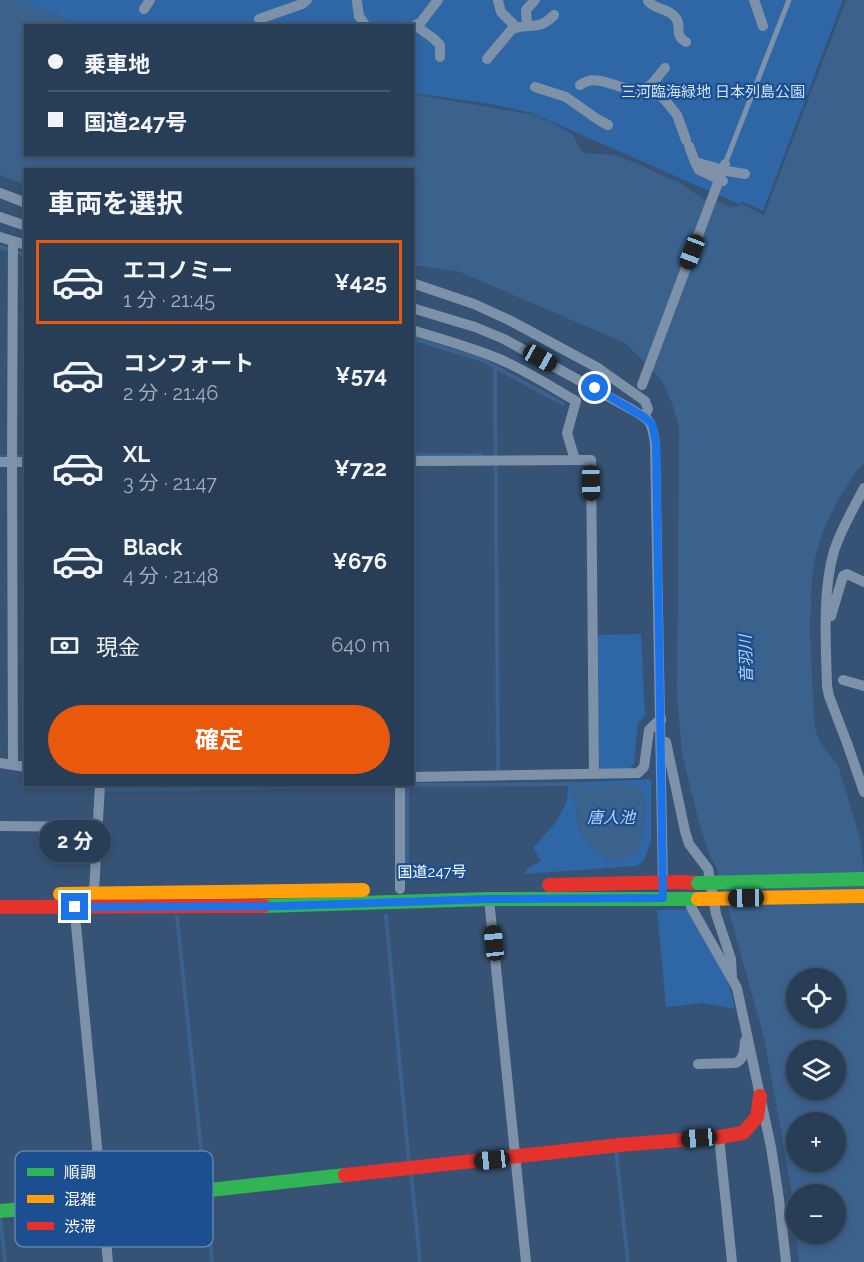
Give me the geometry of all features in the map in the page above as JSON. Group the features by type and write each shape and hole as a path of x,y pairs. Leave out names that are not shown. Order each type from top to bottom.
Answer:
{"main road":[{"name":"国道247号","path":"0,907 74,900 94,892 271,892 864,879"},
{"name":"国道247号","path":"0,895 74,900 282,906 489,899 864,896"},
{"path":"213,1190 619,1145 719,1137 743,1132 757,1118 760,1096"},
{"path":"0,1211 15,1210"}],"street":[{"path":"259,19 302,4 307,0"},
{"path":"438,0 426,17 414,27 440,45 440,57"},
{"path":"527,26 526,10 535,0"},
{"path":"754,0 763,26"},
{"path":"498,1 501,12 514,27"},
{"path":"648,1 652,6 669,12 677,18 680,38 686,42"},
{"path":"357,2 359,16 365,24"},
{"path":"487,59 514,27 541,25 554,15"},
{"path":"580,85 586,81 603,80 613,85 633,89 649,86 665,68"},
{"path":"649,86 665,100 677,116 699,170 723,181"},
{"path":"535,87 566,97 578,107 609,123"},
{"path":"695,162 745,174"},
{"path":"639,390 725,164"},
{"path":"0,193 24,202"},
{"path":"0,217 24,225"},
{"path":"0,237 24,244"},
{"path":"13,241 6,462 13,764"},
{"path":"414,284 474,304 511,321 639,390 648,409 644,417"},
{"path":"414,309 475,327 504,339 644,417 652,424 656,443 663,898"},
{"path":"414,331 498,358 576,401 567,433 575,460"},
{"path":"414,461 591,460 594,774"},
{"path":"6,462 24,462"},
{"path":"864,488 834,551 826,620 829,696 864,792"},
{"path":"826,620 831,617 843,576 847,574 864,582"},
{"path":"843,680 864,686"},
{"path":"414,777 638,773 644,767 649,730 661,718"},
{"path":"661,718 688,844 708,869 716,914 732,959 732,979"},
{"path":"0,763 24,767"},
{"path":"94,892 100,786"},
{"path":"400,786 400,889"},
{"path":"0,826 98,827"},
{"path":"489,899 526,1262"},
{"path":"694,899 691,908 736,988 771,1147 786,1262"},
{"path":"74,900 97,1151"},
{"path":"698,1064 736,1063 741,1060 746,1032"},
{"path":"719,1137 732,1262"},
{"path":"106,1247 108,1262"}],"lane":[{"path":"725,164 789,0"}],"green space":[{"name":"三河臨海緑地 日本列島公園","path":"17,0 846,0 764,215 532,113 491,104 414,93 414,24 81,24"},
{"path":"641,634 645,715 638,724 634,763 630,768 602,769 599,765 596,635"},
{"path":"651,779 651,842 643,862 636,866 524,874 528,868 541,861 533,848 556,822 567,801 568,783","holes":["601,785 636,786 641,791 645,805 641,842 580,831 577,808 587,788"]},
{"path":"689,909 723,970 735,1009 704,1003 666,1007 657,910"}],"water":[{"name":"音羽川","path":"0,0 17,0 81,24 24,24 24,156 414,156 414,94 535,115 573,135 584,153 614,155 678,181 704,200 715,200 730,207 743,205 764,215 846,0 864,0 864,463 838,500 824,529 815,557 812,577 810,628 814,722 821,744 838,765 860,838 864,872 864,1262 799,1262 797,1244 846,1244 846,1184 790,1184 788,1172 846,1172 846,1112 786,1112 786,1160 765,1042 717,868 709,854 698,819 682,754 677,697 679,427 672,403 661,379 625,343 460,272 414,265 414,168 24,168 24,185 0,175"},
{"name":"唐人池","path":"582,783 587,788 630,783 640,788 645,801 644,821 641,842 635,853 628,857 609,860 593,847 580,831 576,813 577,805 573,801 572,784"}],"pier":[{"path":"843,0 846,0 764,215 739,203 744,202 763,211"}],"waterway":[{"path":"0,247 24,254"},
{"path":"414,339 483,360 563,404"},
{"path":"495,366 498,771"},
{"path":"414,455 481,455"},
{"path":"0,457 24,457"},
{"path":"414,785 572,784"},
{"path":"106,790 336,786"},
{"path":"407,786 407,872"},
{"path":"386,916 409,1163"},
{"path":"177,917 201,1151"},
{"path":"616,1151 628,1262"},
{"path":"411,1173 420,1262"},
{"path":"0,1215 5,1262"},
{"path":"211,1247 212,1262"}],"traffic: fast":[{"path":"698,883 864,879"},
{"path":"264,906 489,899 698,899"},
{"path":"213,1190 345,1175"},
{"path":"0,1211 15,1210"}],"traffic: slow":[{"path":"60,894 363,890"},
{"path":"698,899 864,896"}],"traffic: jam":[{"path":"549,885 698,883"},
{"path":"0,907 264,906"},
{"path":"345,1175 743,1133 757,1117 760,1096"}],"route":[{"path":"75,907 282,906 489,899 663,898 656,443 652,424 595,388"}]}
